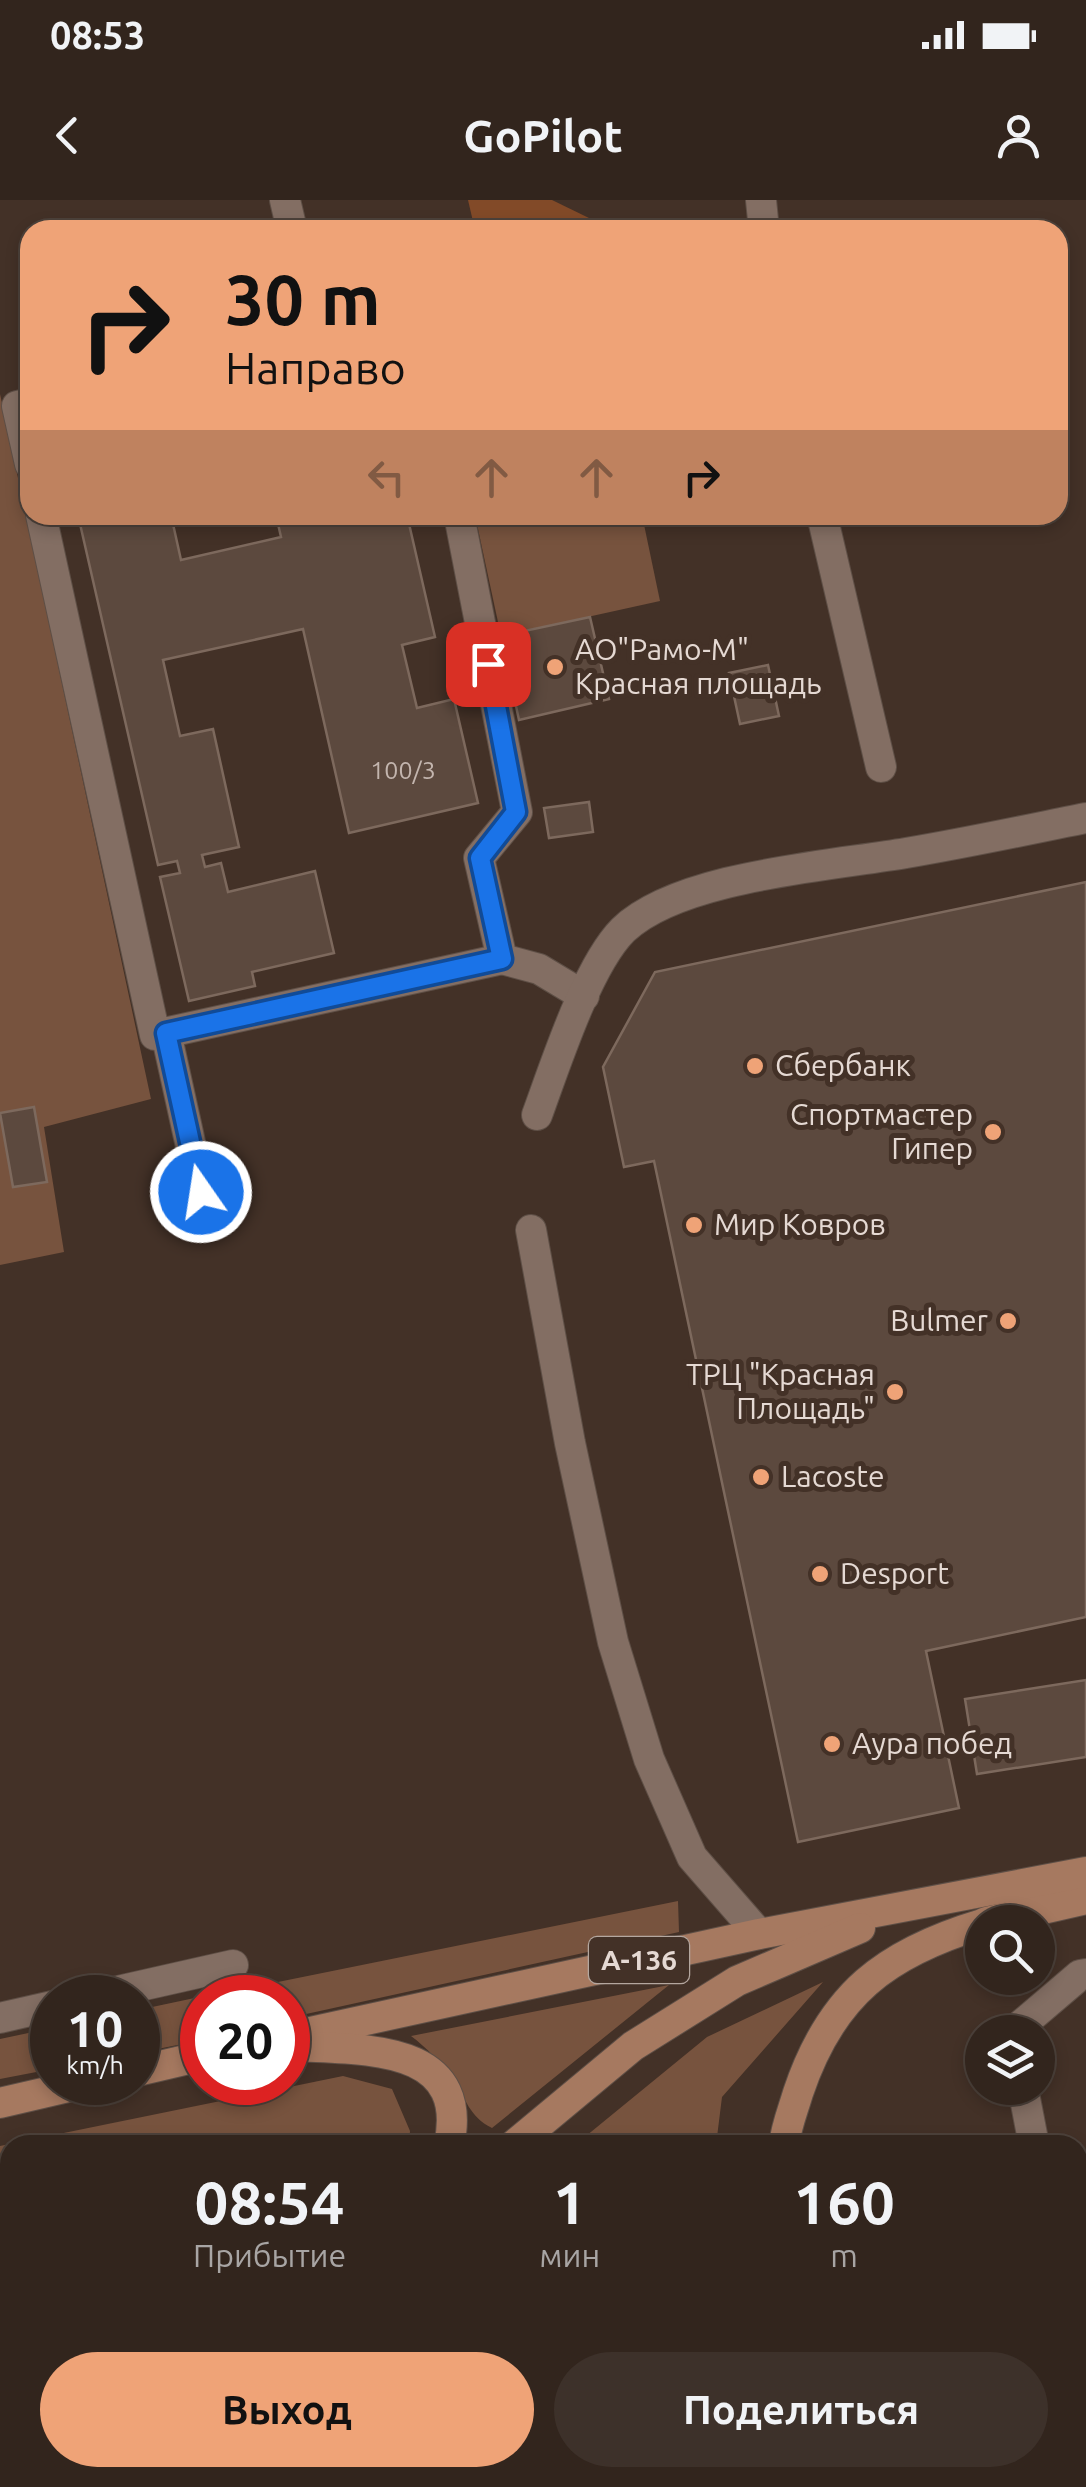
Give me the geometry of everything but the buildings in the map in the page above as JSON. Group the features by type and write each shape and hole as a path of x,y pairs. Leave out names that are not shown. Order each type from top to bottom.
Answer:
{"main road":[{"name":"А-136","path":"310,2032 759,1934 1086,1872"},
{"name":"А-136","path":"526,2135 634,2046 737,1981 855,1930 992,1891"},
{"path":"1055,1906 1086,1898"},
{"path":"787,2135 810,2057 854,1990 892,1961 938,1937 965,1929"},
{"path":"310,2047 388,2052 417,2064 440,2084 448,2098 452,2113 450,2135"},
{"path":"0,2103 30,2096"}],"lane":[{"path":"43,525 155,1035 502,959 539,968 584,996"},
{"path":"460,525 516,812 480,858 502,959"},
{"path":"824,525 880,767"},
{"path":"536,1116 584,996 620,933 642,913 684,896 808,866 906,853 1086,818"},
{"path":"166,1033 201,1192"},
{"path":"532,1230 570,1443 612,1642 655,1773 692,1857 759,1934"},
{"path":"160,1982 233,1965"},
{"path":"1033,2015 1086,1974"},
{"path":"0,2018 30,2011"},
{"path":"1026,2105 1032,2135"}],"shaded area":[{"path":"468,200 552,200 590,220 473,220"},
{"path":"0,394 20,487 20,525 28,525 151,1099 44,1127 64,1252 0,1265"},
{"path":"477,525 644,525 660,601 501,636"},
{"path":"678,1901 679,1932 310,2013 310,1975"},
{"path":"823,1982 722,2097 717,2135 587,2135 707,2037"},
{"path":"669,1985 492,2128 473,2113 447,2072 411,2036"},
{"path":"180,2001 180,2044 160,2049 160,2005"},
{"path":"30,2033 30,2073 0,2079 0,2039"},
{"path":"343,2076 392,2089 410,2135 54,2135 201,2105 310,2105 310,2083"}],"place":[{"name":"АО\"Рамо-М\" Красная площадь","path":"555,667"},
{"name":"Сбербанк","path":"755,1066"},
{"name":"Спортмастер Гипер","path":"993,1132"},
{"name":"Мир Ковров","path":"694,1225"},
{"name":"Bulmer","path":"1008,1321"},
{"name":"ТРЦ \"Красная Площадь\"","path":"895,1392"},
{"name":"Lacoste","path":"761,1477"},
{"name":"Desport","path":"820,1574"},
{"name":"Аура побед","path":"832,1744"}],"route":[{"path":"201,1192 166,1033 502,959 480,858 516,812 488,664"}]}
